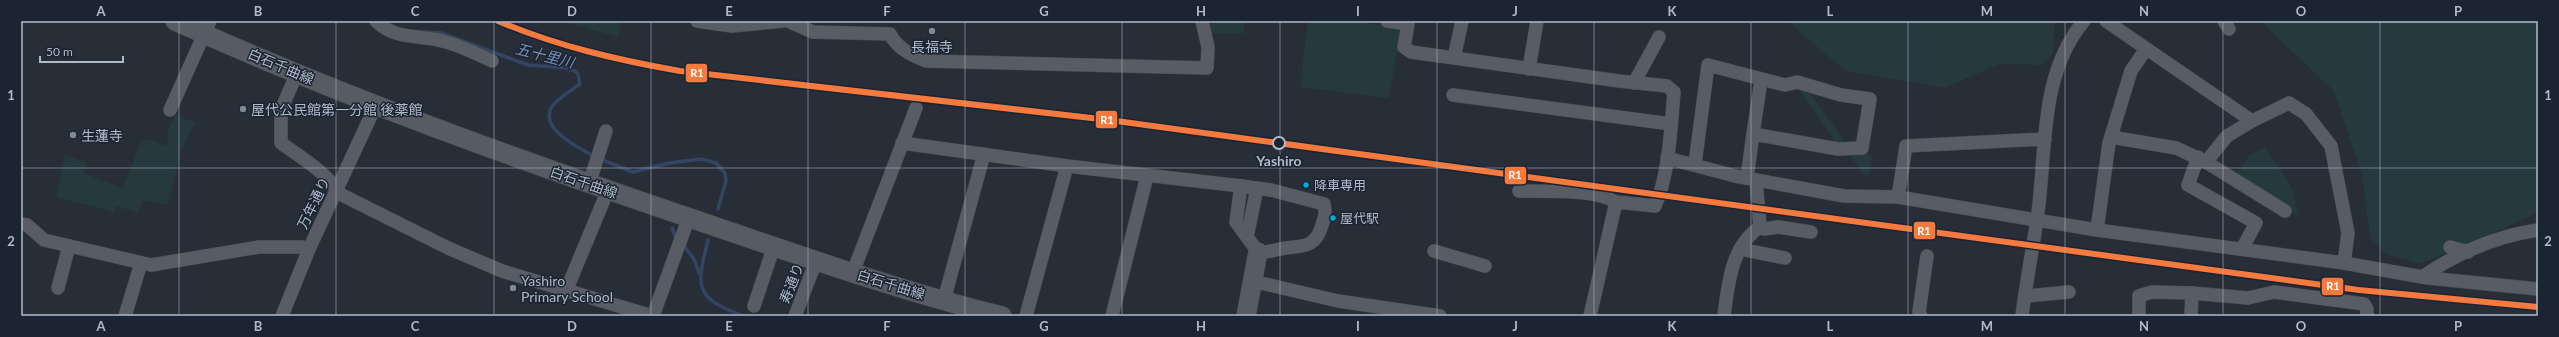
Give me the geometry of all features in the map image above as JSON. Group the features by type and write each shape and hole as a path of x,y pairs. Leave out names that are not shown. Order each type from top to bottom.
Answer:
{"main road":[{"name":"白石千曲線","path":"175,21 208,28 297,73 376,105 589,184 816,260 944,300 965,312 1002,316"},
{"path":"1246,316 1252,281 1253,244"}],"street":[{"path":"376,21 386,30 401,36 445,42 492,60"},
{"path":"697,21 732,26 783,21"},
{"path":"788,21 813,32 890,34 895,44 913,56 926,60 1207,68 1208,47 1202,21"},
{"path":"1387,21 1409,22 1404,47 1411,52 1634,83 1667,86 1674,92 1667,158 1660,195 1655,206 1616,202 1609,197 1590,194 1519,191"},
{"path":"1454,58 1462,21"},
{"path":"1529,69 1537,21"},
{"path":"2022,316 2037,220 2045,139 2057,69 2075,32 2084,21"},
{"path":"2106,21 2252,121"},
{"path":"170,110 208,28"},
{"path":"1634,83 1659,37"},
{"path":"2097,230 2111,137 2131,71 2146,49"},
{"path":"1695,164 1708,65 1785,85 1797,82 1841,95 1870,98 1862,148 1838,149 1753,134"},
{"path":"297,73 281,110 281,143 311,164 338,189 340,194 448,248 502,272 652,316 689,217"},
{"path":"1760,227 1752,179 1753,134 1761,80"},
{"path":"1453,95 1671,124"},
{"path":"2242,249 2256,223 2188,185 2202,160 2227,136 2252,121 2289,103 2306,114 2331,146 2348,233 2344,262"},
{"name":"万年通り","path":"283,316 309,249 376,105"},
{"path":"853,272 916,108"},
{"path":"589,184 606,130"},
{"path":"2111,137 2176,148 2202,160 2285,211"},
{"path":"1898,197 1906,146 2045,139"},
{"path":"902,143 1067,166 1147,176 1241,186 1257,188 1316,200 1324,204 1326,213 1320,234 1314,241 1295,248 1268,253 1253,244 1236,222 1241,186"},
{"path":"944,300 984,154"},
{"path":"1667,158 1752,179 1844,196 1898,197 2097,230 2344,262 2422,277 2538,290"},
{"path":"1026,316 1067,166"},
{"path":"1112,316 1147,176"},
{"path":"1253,244 1257,188"},
{"path":"566,291 608,190"},
{"path":"1593,315 1616,202"},
{"path":"21,224 27,225 44,240 151,265 258,247 288,246 309,249"},
{"path":"1760,227 1764,229 1778,228 1811,232"},
{"path":"1724,316 1729,279 1740,250 1760,227"},
{"path":"2422,277 2497,238 2538,230"},
{"path":"58,288 69,246"},
{"path":"754,306 774,246"},
{"path":"2450,247 2468,252"},
{"path":"1740,250 1785,258"},
{"path":"1434,251 1485,266"},
{"path":"1921,316 1919,312 1927,256"},
{"name":"寿通り","path":"795,316 816,260"},
{"path":"125,316 141,263"},
{"path":"1252,281 1338,301 1440,316"},
{"path":"2026,296 2069,292"},
{"path":"2140,316 2139,296 2152,292 2248,298 2274,292 2364,304 2367,308 2367,316"},
{"path":"2192,294 2192,316"}],"green space":[{"path":"561,21 621,21 618,37"},
{"path":"1209,21 1245,21 1244,33 1212,34"},
{"path":"1308,21 1349,21 1404,28 1399,51 1397,52 1389,98 1300,87"},
{"path":"1787,21 2055,21 2053,53 2042,65 1999,64 1945,88 1846,71"},
{"path":"2260,21 2538,21 2538,213 2421,264 2386,254 2370,238 2362,175 2334,91"},
{"path":"1797,87 1809,91 1847,145 1838,145"},
{"path":"175,114 195,123 181,151 168,205 143,200 138,213 116,206 114,212 56,197 65,155 86,163 83,173 123,188 141,142 150,139 167,146 168,131"},
{"path":"2264,147 2287,179 2294,195 2299,216 2232,179 2249,156"},
{"path":"1849,154 1870,154 1873,159 1867,179"}],"waterway":[{"name":"五十里川","path":"425,32 441,33 528,65 566,68 575,71 578,74 580,84 554,104 551,108 549,116 551,124 556,131 595,157"},
{"name":"五十里川","path":"600,159 633,172 669,163 701,159 716,163 725,173 726,181 718,209"},
{"path":"672,228 676,238"},
{"name":"五十里川","path":"708,240 702,269 701,280 703,289 707,296 715,303 743,316"},
{"path":"684,246 694,259 699,273"}],"transit line":[{"name":"R1","path":"498,21 565,45 633,62 680,71 1109,120 2359,290 2538,307"}],"place":[{"name":"長福寺","path":"932,31"},
{"name":"屋代公民館第一分館 後薬館","path":"243,109"},
{"name":"生蓮寺","path":"73,135"},
{"name":"Yashiro","path":"1279,143"},
{"name":"降車専用","path":"1306,185"},
{"name":"屋代駅","path":"1333,218"},
{"name":"Yashiro Primary School","path":"513,288"}]}
